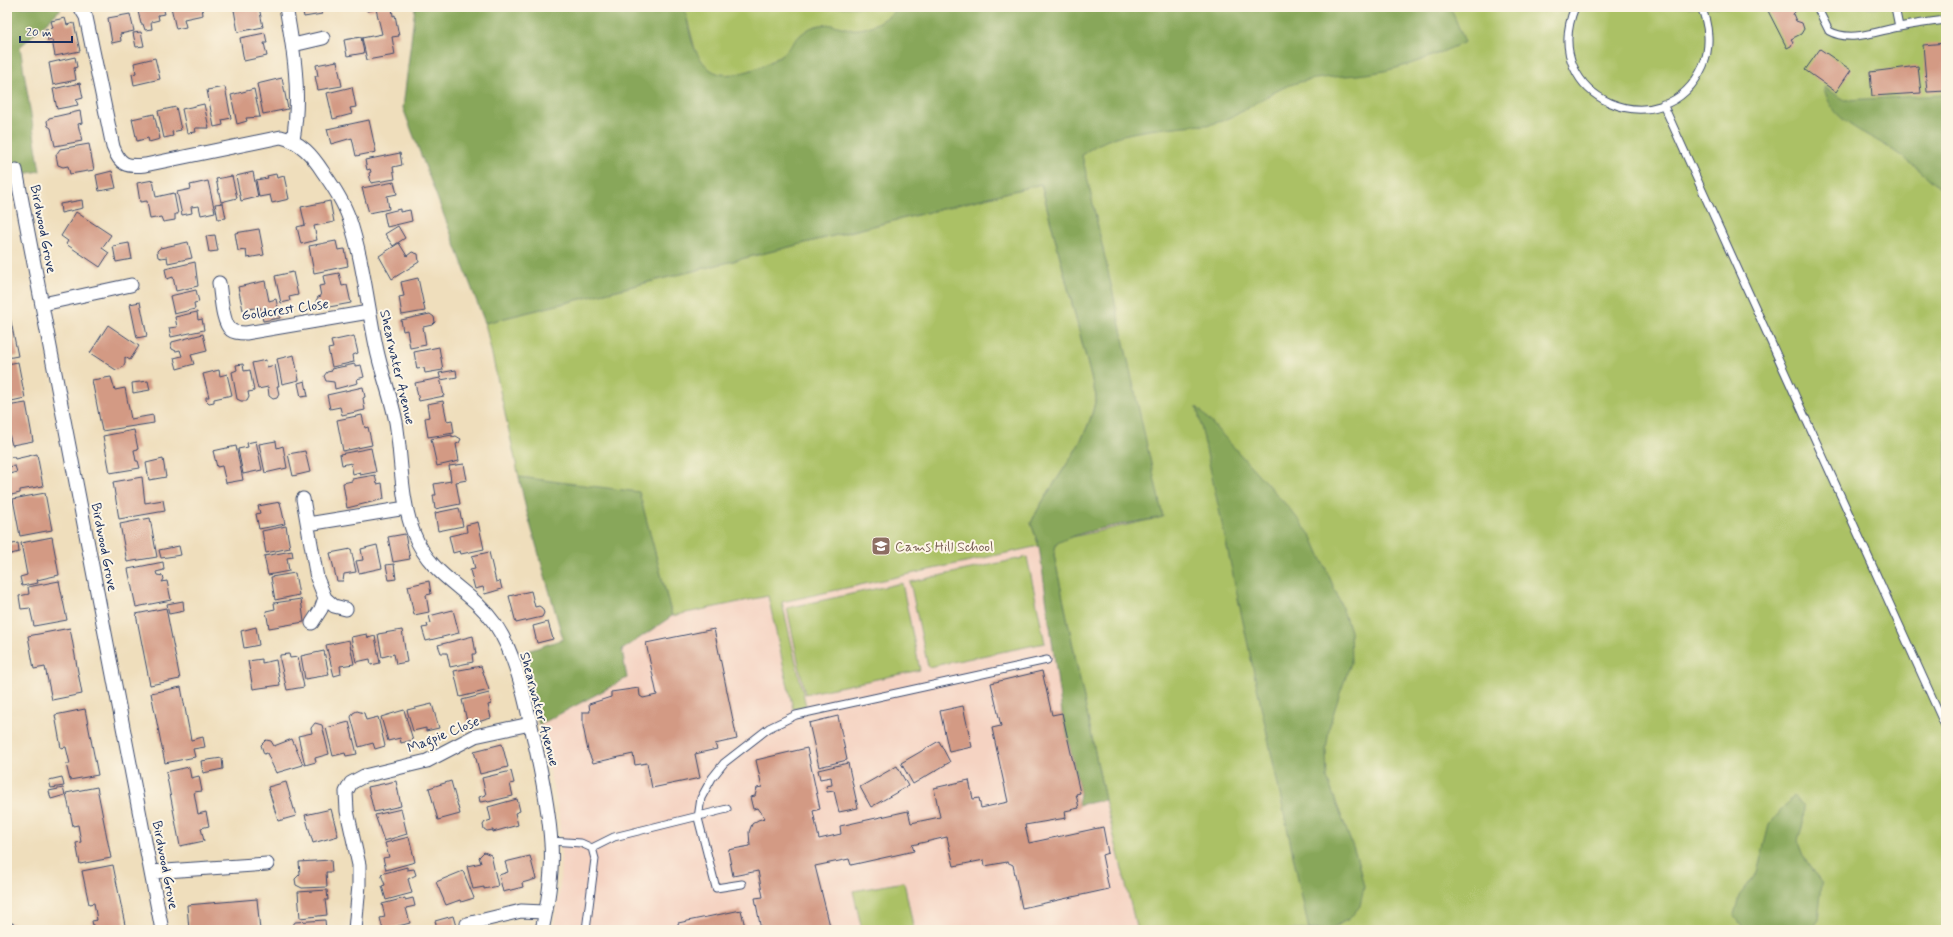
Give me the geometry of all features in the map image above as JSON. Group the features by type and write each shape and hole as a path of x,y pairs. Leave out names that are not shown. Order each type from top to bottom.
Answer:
{"street":[{"path":"84,8 113,147 117,157 124,164 134,166 145,165 265,139 281,137 293,140 298,104 293,45 286,7"},
{"path":"293,45 323,38"},
{"name":"Shearwater Avenue","path":"293,140 305,148 316,161 339,197 348,216 359,253 378,354 388,386 396,423 406,508 414,534 424,554 437,571 480,608 494,624 506,645 518,676 530,724 548,811 551,842 542,930"},
{"name":"Birdwood Grove","path":"16,170 43,304 162,930"},
{"name":"Goldcrest Close","path":"219,283 226,322 230,329 237,333 246,333 369,312"},
{"path":"43,304 131,285"},
{"path":"303,499 317,578 325,598 334,606 346,609"},
{"path":"308,524 406,508"},
{"path":"312,623 321,609 325,598"},
{"name":"Magpie Close","path":"355,930 359,865 347,811 346,792 351,783 364,776 427,761 476,736 530,724"},
{"path":"151,872 267,864"},
{"path":"467,924 520,911 545,912"}],"lane":[{"path":"1575,7 1569,26 1568,46 1573,65 1582,82 1597,96 1614,105 1644,109 1663,104 1674,99 1693,83 1704,62 1708,38 1707,26 1700,7"},
{"path":"1817,7 1826,27 1835,34 1859,35 1946,20"},
{"path":"1895,7 1899,27"},
{"path":"1663,104 1946,728"},
{"path":"742,884 716,888 698,818 701,798 712,778 724,763 769,728 796,715 1047,660"},
{"path":"592,848 614,837 698,818 727,809"},
{"path":"551,842 581,843 592,848"},
{"path":"586,930 595,859 592,848"}],"shaded area":[{"name":"Cams Hill School","path":"1059,180 1309,930 553,930 560,887 561,838 558,809 522,653 563,639 546,582 485,323"}],"green space":[{"path":"7,7 63,7 20,47 40,171 7,177"},
{"path":"415,7 684,7 692,41 698,56 711,70 728,75 749,71 769,63 784,53 802,33 811,28 825,24 851,29 865,28 878,23 900,7 1450,7 1465,42 1431,56 1385,71 1315,79 1296,83 1274,92 1223,121 1209,125 1130,133 1105,141 1082,155 1163,517 1093,530 1079,534 1056,544 1054,555 1105,800 1078,805 1080,793 1062,713 1039,546 1031,523 1039,507 1078,446 1092,414 1096,396 1041,184 485,323 403,108"},
{"path":"684,7 1946,7 1946,930 1137,930 1105,800 1054,555 1056,543 1063,539 1163,517 1059,180 708,100"},
{"path":"1824,87 1845,100 1946,95 1946,194 1906,159 1841,118 1828,99"},
{"path":"1041,184 1096,396 1092,414 1078,446 1039,507 1031,523 1039,546 782,602 806,706 793,709 768,596 672,616 639,493 519,477 485,323"},
{"path":"1197,407 1289,508 1312,537 1339,599 1350,631 1351,663 1330,724 1326,750 1327,778 1357,858 1364,887 1360,906 1349,919 1328,930 1309,930"},
{"path":"519,477 639,492 672,616 622,650 627,678 539,725 522,653 563,639 526,509"},
{"path":"1027,557 1045,643 928,667 910,582"},
{"path":"902,583 920,670 805,694 787,608"},
{"path":"1793,796 1804,806 1803,824 1798,840 1807,863 1822,884 1818,920 1810,930 1753,930 1743,927 1734,915 1739,896 1757,873 1769,825"},
{"path":"904,882 914,930 862,930 853,891"}],"building":[{"path":"137,7 163,7 165,14 158,15 159,20 151,22 152,29 145,30 143,24 141,24"},
{"path":"171,7 202,7 203,15 184,19 186,27 176,29"},
{"path":"246,7 259,7 263,27 238,32 234,10"},
{"path":"302,7 336,8 321,10 322,14 304,17"},
{"path":"366,7 392,7 399,36 392,37 395,55 367,60 362,38 382,34 376,9 367,11"},
{"path":"1766,7 1794,7 1796,11 1793,14 1796,21 1802,23 1804,29 1801,34 1791,39 1793,42 1791,46 1787,48"},
{"path":"1917,7 1945,7 1945,8 1917,11"},
{"path":"130,14 134,31 120,34 121,41 112,43 108,18"},
{"path":"65,18 67,25 74,23 80,51 55,56 52,40 48,41 45,29 53,28 51,21"},
{"path":"141,32 144,46 136,47 133,33"},
{"path":"265,33 267,43 264,43 267,56 244,61 240,38"},
{"path":"361,37 364,53 347,56 344,40"},
{"path":"1946,43 1946,91 1927,92 1923,45"},
{"path":"1820,49 1851,70 1836,92 1805,70"},
{"path":"75,57 77,67 74,68 76,80 53,85 49,63"},
{"path":"155,58 160,79 134,85 132,74 136,73 134,63"},
{"path":"337,61 342,86 318,90 315,76 318,76 316,65"},
{"path":"1918,66 1921,93 1872,96 1870,72"},
{"path":"282,78 288,109 263,114 257,84"},
{"path":"80,83 83,98 76,100 78,105 57,109 53,89"},
{"path":"225,87 231,118 222,120 223,125 214,127 207,90"},
{"path":"352,87 356,107 350,108 352,114 333,119 327,93"},
{"path":"254,89 260,117 246,118 247,121 237,124 231,95"},
{"path":"204,104 209,128 195,128 196,132 187,133 182,109"},
{"path":"176,107 181,130 172,132 173,136 164,138 158,111"},
{"path":"80,111 82,123 78,124 82,141 55,146 51,128 48,126 47,121 49,118"},
{"path":"154,114 160,139 149,142 148,138 137,141 132,119"},
{"path":"369,120 376,152 356,156 352,138 331,144 327,129"},
{"path":"89,144 94,170 70,174 68,166 63,167 58,165 56,155 60,149"},
{"path":"400,153 402,165 393,167 395,179 371,183 369,173 371,172 370,169 367,170 365,160"},
{"path":"112,171 116,188 99,191 96,175"},
{"path":"253,172 258,197 241,201 236,176"},
{"path":"276,174 277,178 284,176 289,199 272,203 270,195 259,197 256,180 268,178 267,176"},
{"path":"232,176 237,198 221,202 216,179"},
{"path":"153,180 156,197 174,193 178,214 175,214 175,220 163,222 161,217 150,219 147,201 140,202 137,183"},
{"path":"208,181 215,212 201,215 199,206 191,207 192,213 182,215 177,192 191,189 190,185"},
{"path":"394,182 397,194 387,196 389,209 369,213 362,188"},
{"path":"82,200 83,208 61,213 60,204"},
{"path":"330,201 334,222 314,226 317,240 301,244 297,227 305,225 301,207"},
{"path":"223,203 226,218 218,219 215,204"},
{"path":"400,209 400,212 410,210 412,221 387,227 384,213"},
{"path":"76,212 111,235 102,248 109,253 100,267 66,244 68,241 61,236"},
{"path":"398,226 405,238 393,246 385,234"},
{"path":"259,229 264,255 247,258 246,250 238,251 235,233"},
{"path":"215,235 218,251 209,252 206,236"},
{"path":"336,241 338,250 345,249 348,266 314,273 309,246"},
{"path":"188,242 192,258 168,263 167,257 158,257 157,251 160,248"},
{"path":"129,243 132,259 116,262 113,246"},
{"path":"399,243 407,256 412,252 418,254 419,262 392,279 379,256"},
{"path":"195,262 198,286 176,291 173,277 167,279 165,269"},
{"path":"293,272 298,295 289,297 290,301 281,303 275,276"},
{"path":"339,273 342,286 347,285 351,303 329,307 318,307 316,301 318,297 321,296 319,286 325,285 323,276"},
{"path":"418,278 425,311 402,315 399,297 404,296 401,282"},
{"path":"265,281 269,301 276,299 280,318 263,321 260,307 243,310 238,287"},
{"path":"196,290 199,302 194,303 195,309 174,314 170,296"},
{"path":"140,302 147,336 137,338 130,304"},
{"path":"197,312 198,320 202,319 204,330 171,337 169,328 177,327 175,317"},
{"path":"430,314 434,317 435,322 432,325 423,327 426,345 410,348 407,330 403,331 401,320"},
{"path":"7,317 10,317 18,356 7,358"},
{"path":"108,325 139,346 130,360 125,357 125,363 122,368 116,370 90,353"},
{"path":"203,334 207,351 191,355 194,364 177,369 174,358 182,356 180,350 176,351 172,349 172,342"},
{"path":"354,336 358,353 353,355 354,362 332,367 328,349 333,348 331,341"},
{"path":"439,347 443,370 425,373 424,368 417,369 414,352"},
{"path":"294,355 299,380 282,384 277,359"},
{"path":"266,360 267,367 275,365 279,386 277,386 279,394 277,398 273,399 269,396 268,387 258,389 252,363"},
{"path":"18,362 25,398 7,402 7,364"},
{"path":"243,364 244,371 250,370 254,391 248,392 249,397 247,401 237,399 232,372 237,370 236,365"},
{"path":"355,364 355,366 361,365 364,377 357,379 358,383 335,389 334,382 326,381 324,376 327,372 332,371 331,369"},
{"path":"219,370 220,376 227,374 232,395 214,399 214,402 209,403 206,400 206,397 209,397 203,374"},
{"path":"456,370 457,377 441,380 439,373"},
{"path":"111,377 115,390 125,388 131,419 153,415 154,423 102,431 92,380"},
{"path":"440,378 444,396 419,401 415,383"},
{"path":"148,381 150,390 133,393 132,383"},
{"path":"305,381 308,396 301,397 298,383"},
{"path":"363,387 365,410 342,415 340,407 330,409 327,395"},
{"path":"443,401 447,421 452,420 454,433 428,437 425,418 429,417 427,404"},
{"path":"26,403 33,441 12,445 7,427 7,406"},
{"path":"362,415 365,428 368,427 372,445 343,451 337,420"},
{"path":"134,430 138,449 134,450 136,461 138,461 140,468 110,473 103,436"},
{"path":"452,435 452,437 456,436 461,439 459,443 456,444 459,461 437,466 431,439"},
{"path":"256,441 262,470 243,474 238,449 248,447 247,443"},
{"path":"276,441 277,448 283,446 287,468 265,473 259,444"},
{"path":"236,446 243,480 226,483 222,466 217,467 213,451"},
{"path":"371,448 376,472 360,475 360,472 353,474 351,463 342,465 340,454"},
{"path":"305,451 310,472 293,476 288,454"},
{"path":"37,454 43,486 20,490 20,493 7,496 7,482 10,482 9,474 17,472 15,466 7,467 7,458 14,457 15,459"},
{"path":"163,459 166,477 149,480 146,463"},
{"path":"464,464 467,480 456,482 460,504 435,509 433,495 436,495 434,484 451,481 449,466"},
{"path":"375,475 377,484 382,483 384,499 347,508 343,483 352,481 352,479"},
{"path":"142,477 145,503 163,500 165,511 119,519 113,482"},
{"path":"45,493 52,530 20,536 13,499"},
{"path":"8,496 10,504 7,504"},
{"path":"280,502 285,524 259,529 256,514 260,513 258,506"},
{"path":"459,508 463,526 438,531 435,513"},
{"path":"150,518 157,557 127,562 120,524"},
{"path":"478,522 484,549 461,554 460,551 453,553 449,536 467,532 466,525"},
{"path":"286,526 290,548 266,553 262,531"},
{"path":"405,534 410,559 393,562 388,537"},
{"path":"52,537 59,575 37,580 38,583 22,586 20,577 27,575 21,543"},
{"path":"18,543 19,552 7,555 7,545"},
{"path":"377,545 382,568 359,573 356,561 363,560 361,549"},
{"path":"179,546 181,555 161,558 159,550"},
{"path":"351,549 356,572 344,574 343,581 337,581 330,553"},
{"path":"292,551 293,557 287,558 289,571 268,575 264,556"},
{"path":"489,552 496,582 500,581 502,589 485,594 483,587 475,589 470,570 475,569 472,556"},
{"path":"163,562 164,570 156,572 157,575 163,576 164,579 162,582 167,581 171,600 136,607 128,569"},
{"path":"394,564 396,579 389,580 386,565"},
{"path":"295,573 299,595 275,600 271,577"},
{"path":"59,581 67,620 34,626 30,608 21,609 19,596 29,594 28,587"},
{"path":"429,581 431,594 426,595 429,612 414,615 408,586"},
{"path":"531,591 535,607 539,606 542,608 544,613 542,617 516,623 509,596"},
{"path":"301,599 304,622 269,628 266,611 275,609 274,603"},
{"path":"183,601 184,611 169,614 167,604"},
{"path":"166,608 180,679 150,685 136,614"},
{"path":"453,610 459,633 426,641 422,628 428,627 427,624 431,623 429,616"},
{"path":"548,622 553,639 537,643 533,626"},
{"path":"256,627 259,645 244,648 241,631"},
{"path":"70,628 82,694 52,700 45,667 34,669 28,636"},
{"path":"714,629 737,739 715,744 717,749 695,754 700,778 652,788 647,763 635,765 633,754 593,763 588,751 583,726 583,712 590,712 589,704 611,697 611,692 639,688 640,696 643,698 657,695 646,643"},
{"path":"402,630 407,662 396,664 394,654 382,657 378,634"},
{"path":"367,634 368,638 375,636 380,663 371,665 370,659 356,662 351,637"},
{"path":"473,636 476,654 472,654 473,662 450,667 447,653 441,653 438,645"},
{"path":"349,640 354,664 340,666 341,674 334,676 326,645"},
{"path":"324,651 329,675 305,679 301,656"},
{"path":"289,654 290,658 298,657 304,687 287,690 280,655"},
{"path":"262,659 262,663 276,660 280,685 253,689 248,661"},
{"path":"481,666 489,690 460,697 454,671"},
{"path":"1042,671 1052,715 1062,713 1080,793 1076,794 1079,808 1065,811 1066,818 1025,825 1029,843 1103,827 1108,853 1102,855 1109,889 1022,908 1013,865 1007,862 985,866 984,860 954,866 947,837 912,845 914,851 851,865 849,859 815,866 831,930 761,930 755,898 763,897 758,871 733,876 728,850 750,846 749,832 752,824 765,818 758,808 753,809 750,797 755,796 757,788 762,787 756,760 807,748 820,809 813,811 819,839 841,834 840,826 908,811 911,823 940,817 934,788 969,780 973,799 979,798 981,808 1008,802 992,728 1001,726 991,683"},
{"path":"181,687 191,740 203,737 205,747 193,749 195,757 165,763 151,693"},
{"path":"489,693 491,704 488,705 491,718 468,725 462,700"},
{"path":"432,704 439,728 426,731 426,728 413,731 407,710"},
{"path":"963,706 972,747 949,752 940,711"},
{"path":"85,709 98,775 70,780 66,764 70,764 66,747 61,748 55,715"},
{"path":"404,710 413,740 401,743 400,738 388,741 381,717"},
{"path":"357,711 364,713 366,720 378,717 385,746 375,749 373,743 359,747 351,717 353,713"},
{"path":"838,716 847,760 819,767 809,723"},
{"path":"349,722 357,754 346,756 345,753 333,756 326,728"},
{"path":"315,723 322,725 329,754 315,758 316,762 305,765 298,736 312,733 311,728"},
{"path":"292,739 303,765 276,773 267,753 264,754 261,745 266,740 271,741 274,746"},
{"path":"939,741 950,762 913,784 901,763"},
{"path":"502,744 508,767 480,774 474,751"},
{"path":"222,758 223,769 203,773 201,761"},
{"path":"848,763 858,808 839,812 834,791 827,792 826,786 832,785 831,777 820,779 818,770"},
{"path":"897,766 908,786 871,807 860,787"},
{"path":"189,767 191,778 199,776 202,791 194,792 198,814 206,812 209,826 201,828 204,841 180,846 166,772"},
{"path":"511,771 514,783 510,784 513,796 488,802 480,802 479,797 486,795 482,778"},
{"path":"62,777 64,786 51,788 49,780"},
{"path":"396,781 401,806 374,812 368,787"},
{"path":"451,781 460,814 438,820 429,788"},
{"path":"286,782 296,816 278,821 268,787"},
{"path":"97,787 111,858 80,864 76,843 81,842 78,825 73,826 66,793"},
{"path":"63,788 65,795 51,799 49,791"},
{"path":"517,799 520,811 515,813 518,825 493,832 493,830 487,831 484,829 483,825 485,822 491,820 488,807"},
{"path":"331,809 338,836 313,843 305,815"},
{"path":"401,809 407,834 384,841 375,815"},
{"path":"409,837 415,862 386,870 383,858 389,857 385,843"},
{"path":"484,852 491,855 498,886 484,889 484,887 473,889 467,866 481,863 479,857"},
{"path":"530,856 536,879 522,883 523,887 503,892 499,875 508,872 505,862"},
{"path":"331,860 332,872 326,872 327,887 302,888 296,885 295,879 300,874 299,862"},
{"path":"113,865 126,930 94,930 92,921 97,920 94,903 89,904 82,871"},
{"path":"407,867 407,870 414,869 416,875 408,879 412,893 386,900 382,886 385,885 381,874"},
{"path":"463,871 474,898 461,902 460,900 446,905 436,882"},
{"path":"327,890 328,900 325,900 327,915 300,918 298,892"},
{"path":"405,898 405,900 413,898 415,906 406,908 410,923 383,930 380,918 385,917 382,904"},
{"path":"257,899 260,930 189,930 187,905"},
{"path":"741,910 745,927 751,926 750,930 679,930 678,923"},
{"path":"453,916 457,930 438,930 435,921"},
{"path":"325,920 326,930 292,930 291,928 295,922"},
{"path":"13,923 15,930 7,930 7,924"}],"place":[{"name":"Cams Hill School","path":"881,546"}]}
